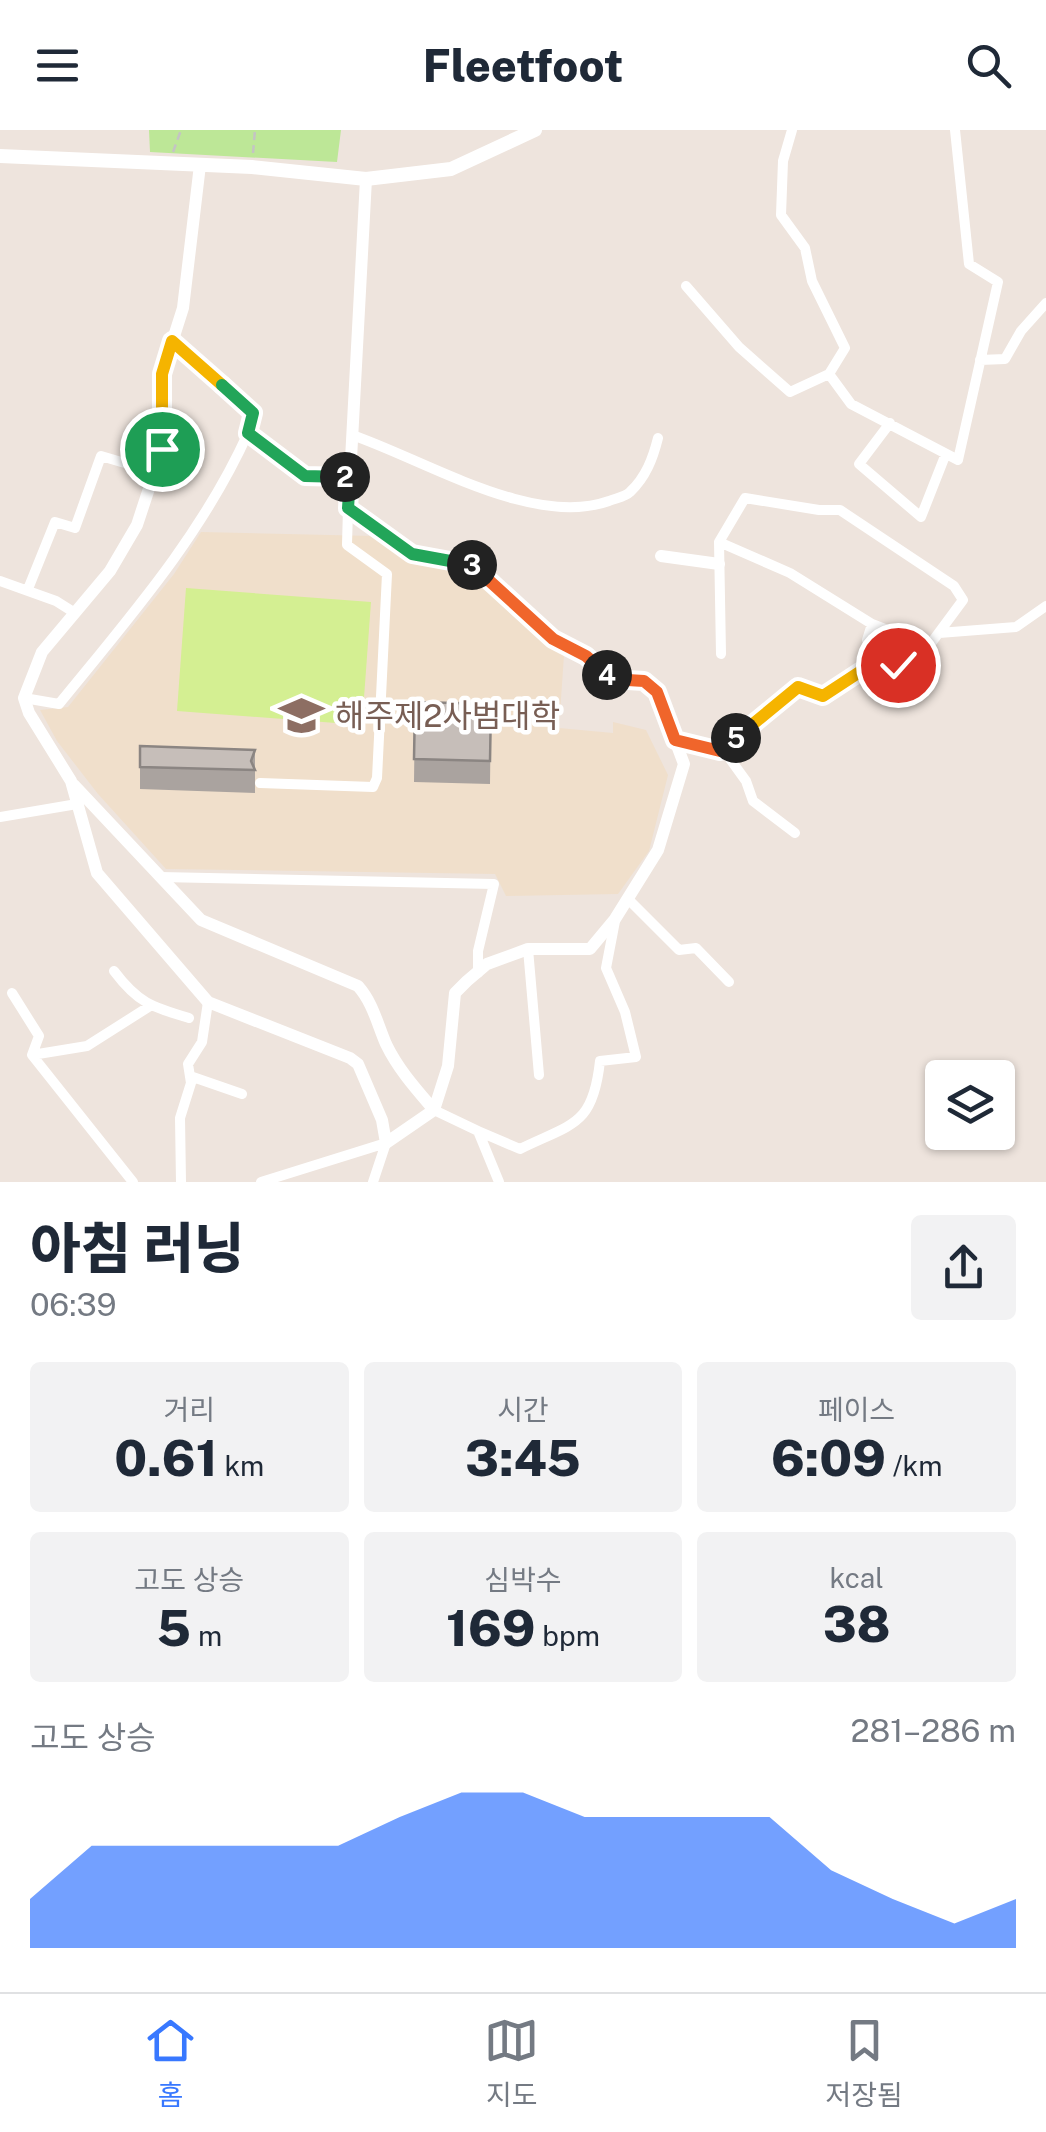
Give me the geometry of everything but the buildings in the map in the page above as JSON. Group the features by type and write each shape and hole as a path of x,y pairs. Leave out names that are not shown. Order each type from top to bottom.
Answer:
{"main road":[{"path":"0,156 252,167 366,178 451,170 536,130"}],"street":[{"path":"686,286 739,347 790,392 829,374 845,348 812,281 805,248 781,215 783,160 792,130"},
{"path":"829,374 851,404 958,460 998,282 969,264 955,130"},
{"path":"200,165 183,308 162,374 162,449 137,525 110,572 42,652 24,698 28,713 70,781 201,920 358,986 369,998 387,1045 409,1081 434,1110 520,1149 581,1119 596,1093 600,1061 636,1057 625,1012 606,968 616,920"},
{"path":"260,784 373,787 377,778 387,574 347,545 366,178"},
{"path":"980,360 1006,359 1020,331 1046,303"},
{"path":"24,698 59,704 175,560 229,475 248,433 253,413 172,341"},
{"path":"890,423 860,464 921,517 945,456"},
{"path":"248,433 305,476 350,478"},
{"path":"352,435 493,492 560,508 595,506 629,494 652,464 658,438"},
{"path":"28,589 54,522 75,528 101,456 154,472"},
{"path":"719,542 790,574 872,624 928,646 964,600 954,586 840,510 745,498 719,542 721,654"},
{"path":"261,1182 386,1142 434,1110 448,1066 456,992 486,964 528,949 590,948 616,920 658,850 684,764 657,692 644,681 611,679 586,656 553,639 473,565 412,554 348,508"},
{"path":"660,556 719,564"},
{"path":"0,582 56,600 75,613"},
{"path":"939,633 1016,627 1046,606"},
{"path":"872,624 868,640 881,658 898,665 918,642"},
{"path":"720,751 798,687 823,696 881,658"},
{"path":"675,740 725,752 746,781 754,801 795,833"},
{"path":"70,781 97,874 208,1002 358,1064 382,1120 386,1142 373,1182"},
{"path":"0,817 77,804"},
{"path":"160,877 494,884 478,950 478,973"},
{"path":"628,899 679,950 696,948 729,982"},
{"path":"528,949 539,1074"},
{"path":"114,971 132,995 150,1006 188,1018"},
{"path":"12,993 39,1036 32,1055"},
{"path":"181,1182 180,1118 191,1082 188,1064 202,1042 208,1002"},
{"path":"32,1055 87,1046 150,1006"},
{"path":"32,1055 133,1182"},
{"path":"190,1076 242,1094"},
{"path":"478,1131 499,1182"}],"path":[{"path":"168,164 181,130"},
{"path":"252,167 255,130"}],"shaded area":[{"name":"해주제2사범대학","path":"201,532 373,536 409,557 473,571 564,655 559,728 613,733 613,722 646,730 668,775 649,851 618,894 506,896 495,874 166,869 98,794 57,741 40,710 68,707 174,574"}],"green space":[{"path":"149,130 341,130 337,162 150,152"},
{"path":"186,588 371,602 362,725 177,711"}],"place":[{"name":"해주제2사범대학","path":"302,716"}],"route":[{"path":"162,449 162,374 172,341 253,413 248,433 305,476 350,478 348,508 412,554 473,565 553,639 586,656 611,679 644,681 657,692 675,740 720,751 798,687 823,696 881,658 898,665"}]}
